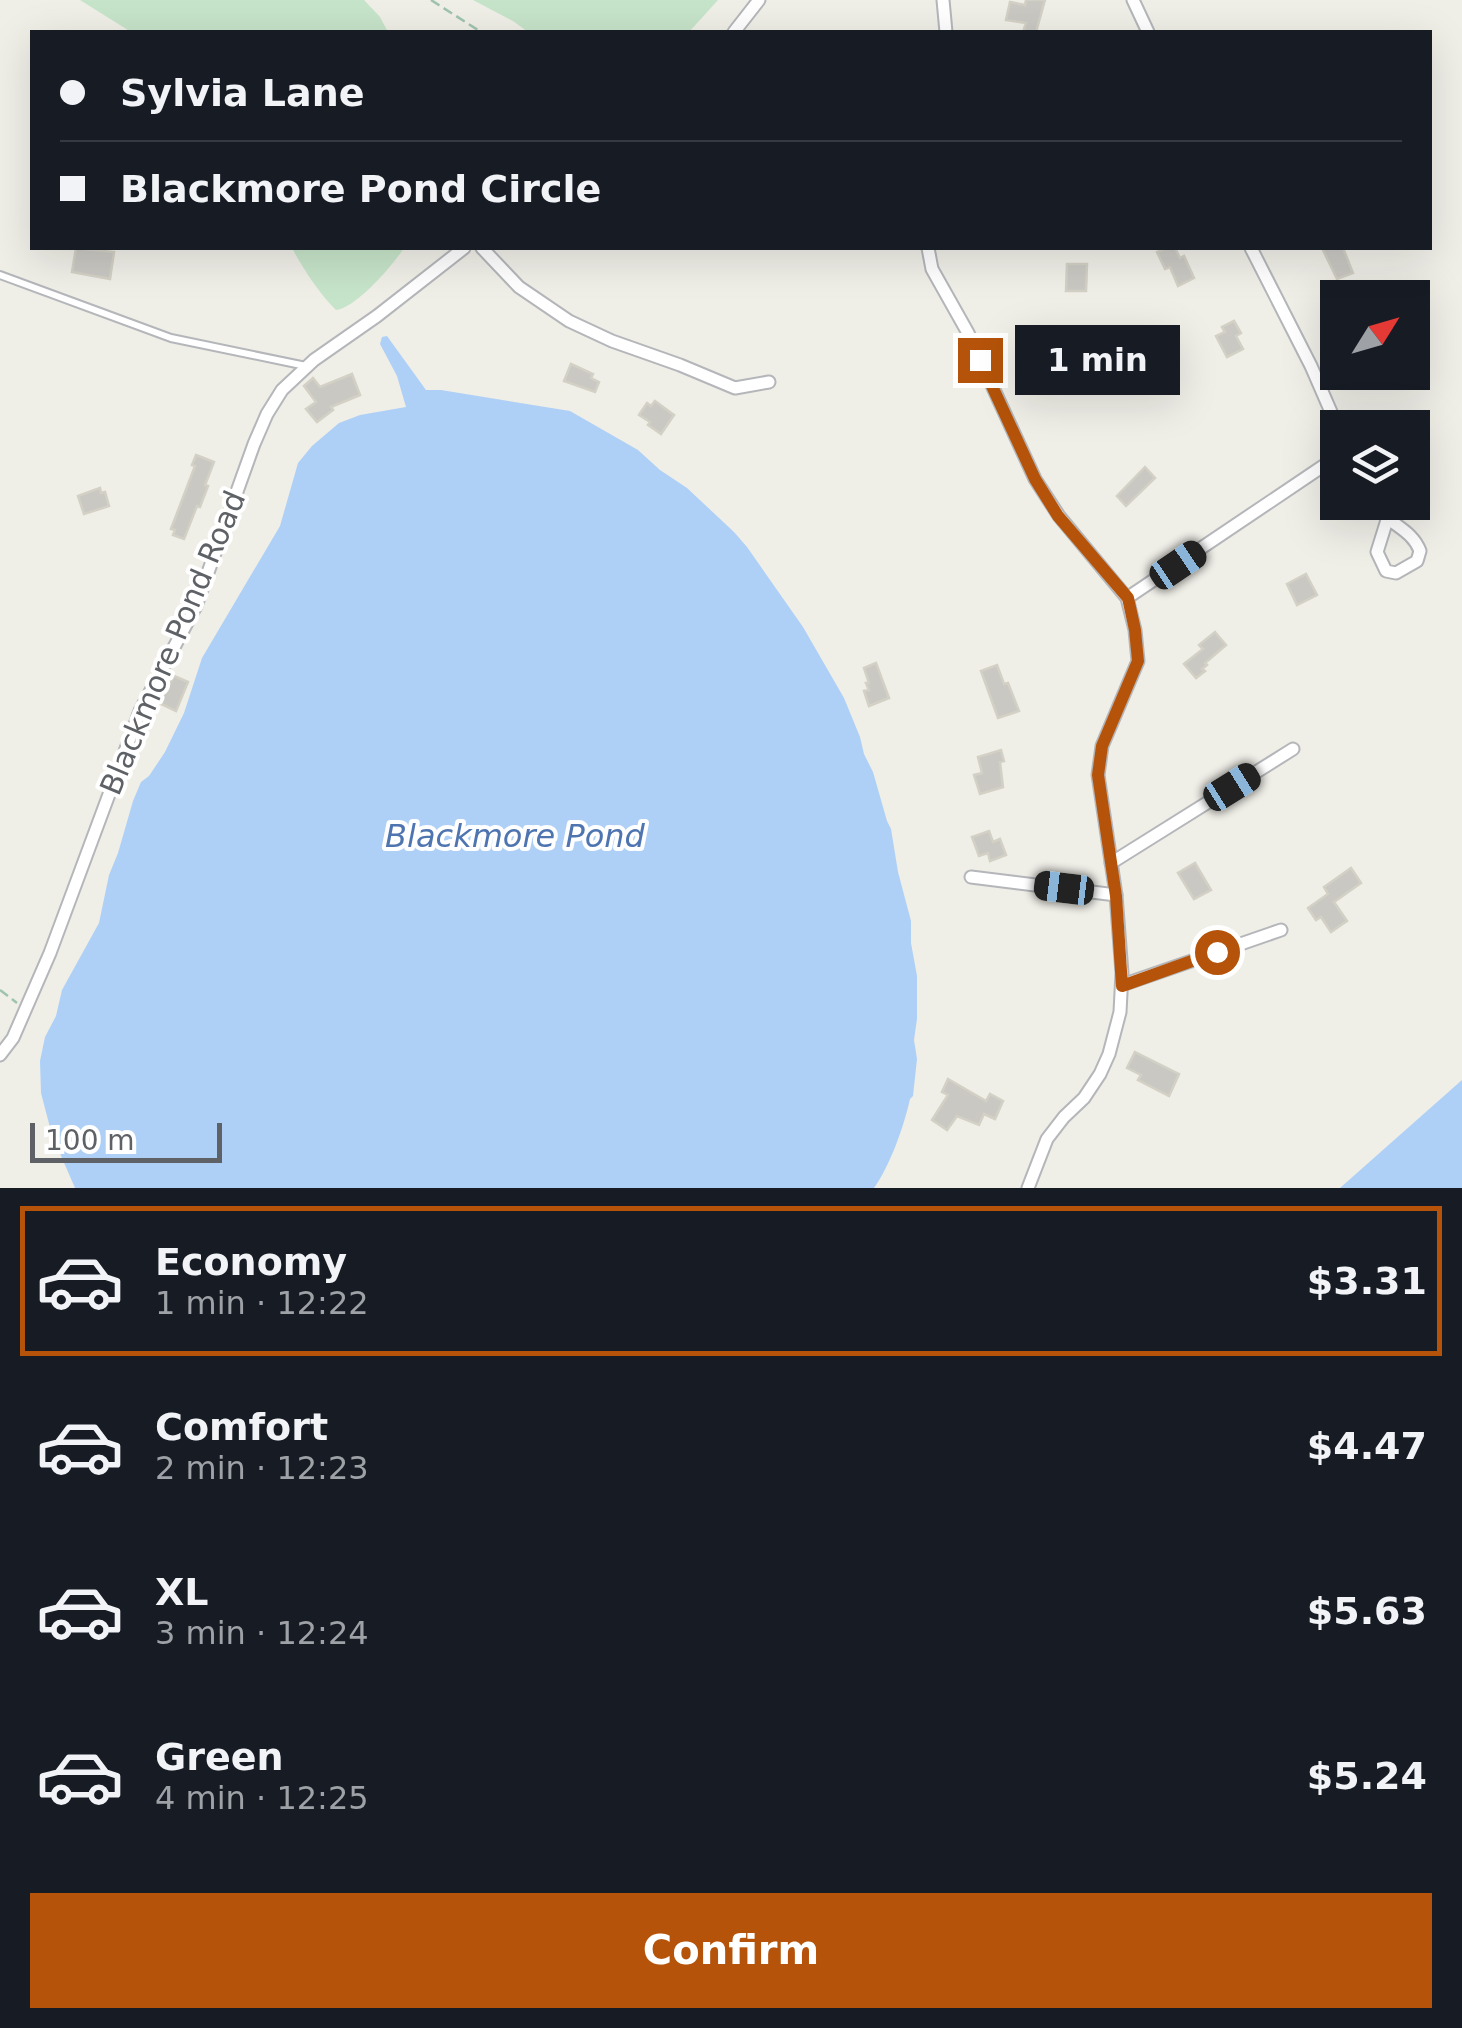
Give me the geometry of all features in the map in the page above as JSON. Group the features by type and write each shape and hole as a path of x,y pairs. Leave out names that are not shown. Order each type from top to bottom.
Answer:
{"street":[{"path":"736,30 760,0"},
{"path":"943,0 946,30"},
{"path":"1133,0 1147,30"},
{"name":"Blackmore Pond Road","path":"0,1055 26,1010 140,710 196,606 260,429 282,390 307,366 462,250"},
{"path":"484,250 520,287 569,321 736,388 769,382"},
{"path":"928,250 932,268 968,333 1035,479 1058,516 1128,598 1135,630 1138,661 1102,746 1098,775 1116,896 1120,1012 1100,1074 1084,1098 1046,1139 1028,1188"},
{"path":"1252,250 1330,410"},
{"path":"1128,598 1320,468"},
{"path":"1387,520 1408,532 1420,551 1416,561 1396,573 1386,571 1377,552 1387,520"},
{"path":"1111,862 1293,749"},
{"path":"971,877 1116,896"},
{"path":"1122,986 1281,930"}],"lane":[{"path":"0,275 171,338 307,366"}],"path":[{"path":"432,0 477,30"},
{"path":"0,990 26,1010"}],"green space":[{"path":"80,0 364,0 387,30 128,30"},
{"path":"473,0 718,0 691,30 525,30"},
{"path":"293,250 402,250 364,294 336,310"}],"water":[{"name":"Blackmore Pond","path":"387,336 426,390 570,411 638,450 687,488 747,547 803,627 844,698 891,829 911,921 917,976 913,1096 891,1157 874,1188 75,1188 52,1135 41,1093 40,1061 62,990 99,923 109,875 141,782 165,752 184,713 202,658 280,526 298,463 339,423 406,407 397,376 380,344 382,337"},
{"path":"1462,1080 1462,1188 1340,1188"}],"building":[{"path":"1026,0 1045,0 1037,30 1024,30 1026,23 1006,20 1010,2 1025,5"},
{"path":"76,250 114,252 110,279 72,272"},
{"path":"1176,250 1180,258 1184,256 1194,278 1178,286 1170,267 1165,269 1157,252"},
{"path":"1323,250 1344,250 1353,273 1337,279"},
{"path":"1067,264 1087,264 1086,291 1066,291"},
{"path":"1234,321 1243,349 1227,357 1216,336 1225,332 1222,327"},
{"path":"571,364 593,374 591,378 599,382 595,392 564,381"},
{"path":"352,374 360,395 331,407 333,410 317,422 306,409 316,402 304,386 313,378 320,387"},
{"path":"655,401 674,415 661,434 639,415 647,403 651,406"},
{"path":"196,455 214,462 200,507 197,506 184,539 173,535 175,530 171,529"},
{"path":"1145,467 1155,478 1126,506 1117,496"},
{"path":"100,488 109,506 84,514 78,496"},
{"path":"1306,574 1317,595 1297,605 1287,584"},
{"path":"1215,632 1226,645 1205,663 1205,671 1196,678 1184,664 1203,649 1199,645"},
{"path":"876,663 889,698 869,706 864,691 869,690 869,683 864,668"},
{"path":"997,665 1019,711 998,718 981,671"},
{"path":"174,676 188,682 176,711 159,703"},
{"path":"1001,750 1003,787 980,794 974,775 982,773 978,757"},
{"path":"989,831 993,842 1000,839 1006,855 990,861 988,853 979,856 972,837"},
{"path":"1195,863 1211,890 1194,899 1178,873"},
{"path":"1351,868 1361,883 1334,902 1347,921 1331,932 1321,917 1316,920 1308,908 1328,894 1324,887"},
{"path":"1135,1052 1179,1074 1169,1096 1138,1080 1141,1075 1127,1068"},
{"path":"948,1079 986,1101 990,1094 1003,1101 995,1119 984,1114 979,1125 957,1116 947,1130 932,1120 948,1095 942,1092"}],"route":[{"path":"980,360 1035,479 1058,516 1128,598 1138,661 1098,761 1098,792 1116,896 1122,986 1217,952"}]}
